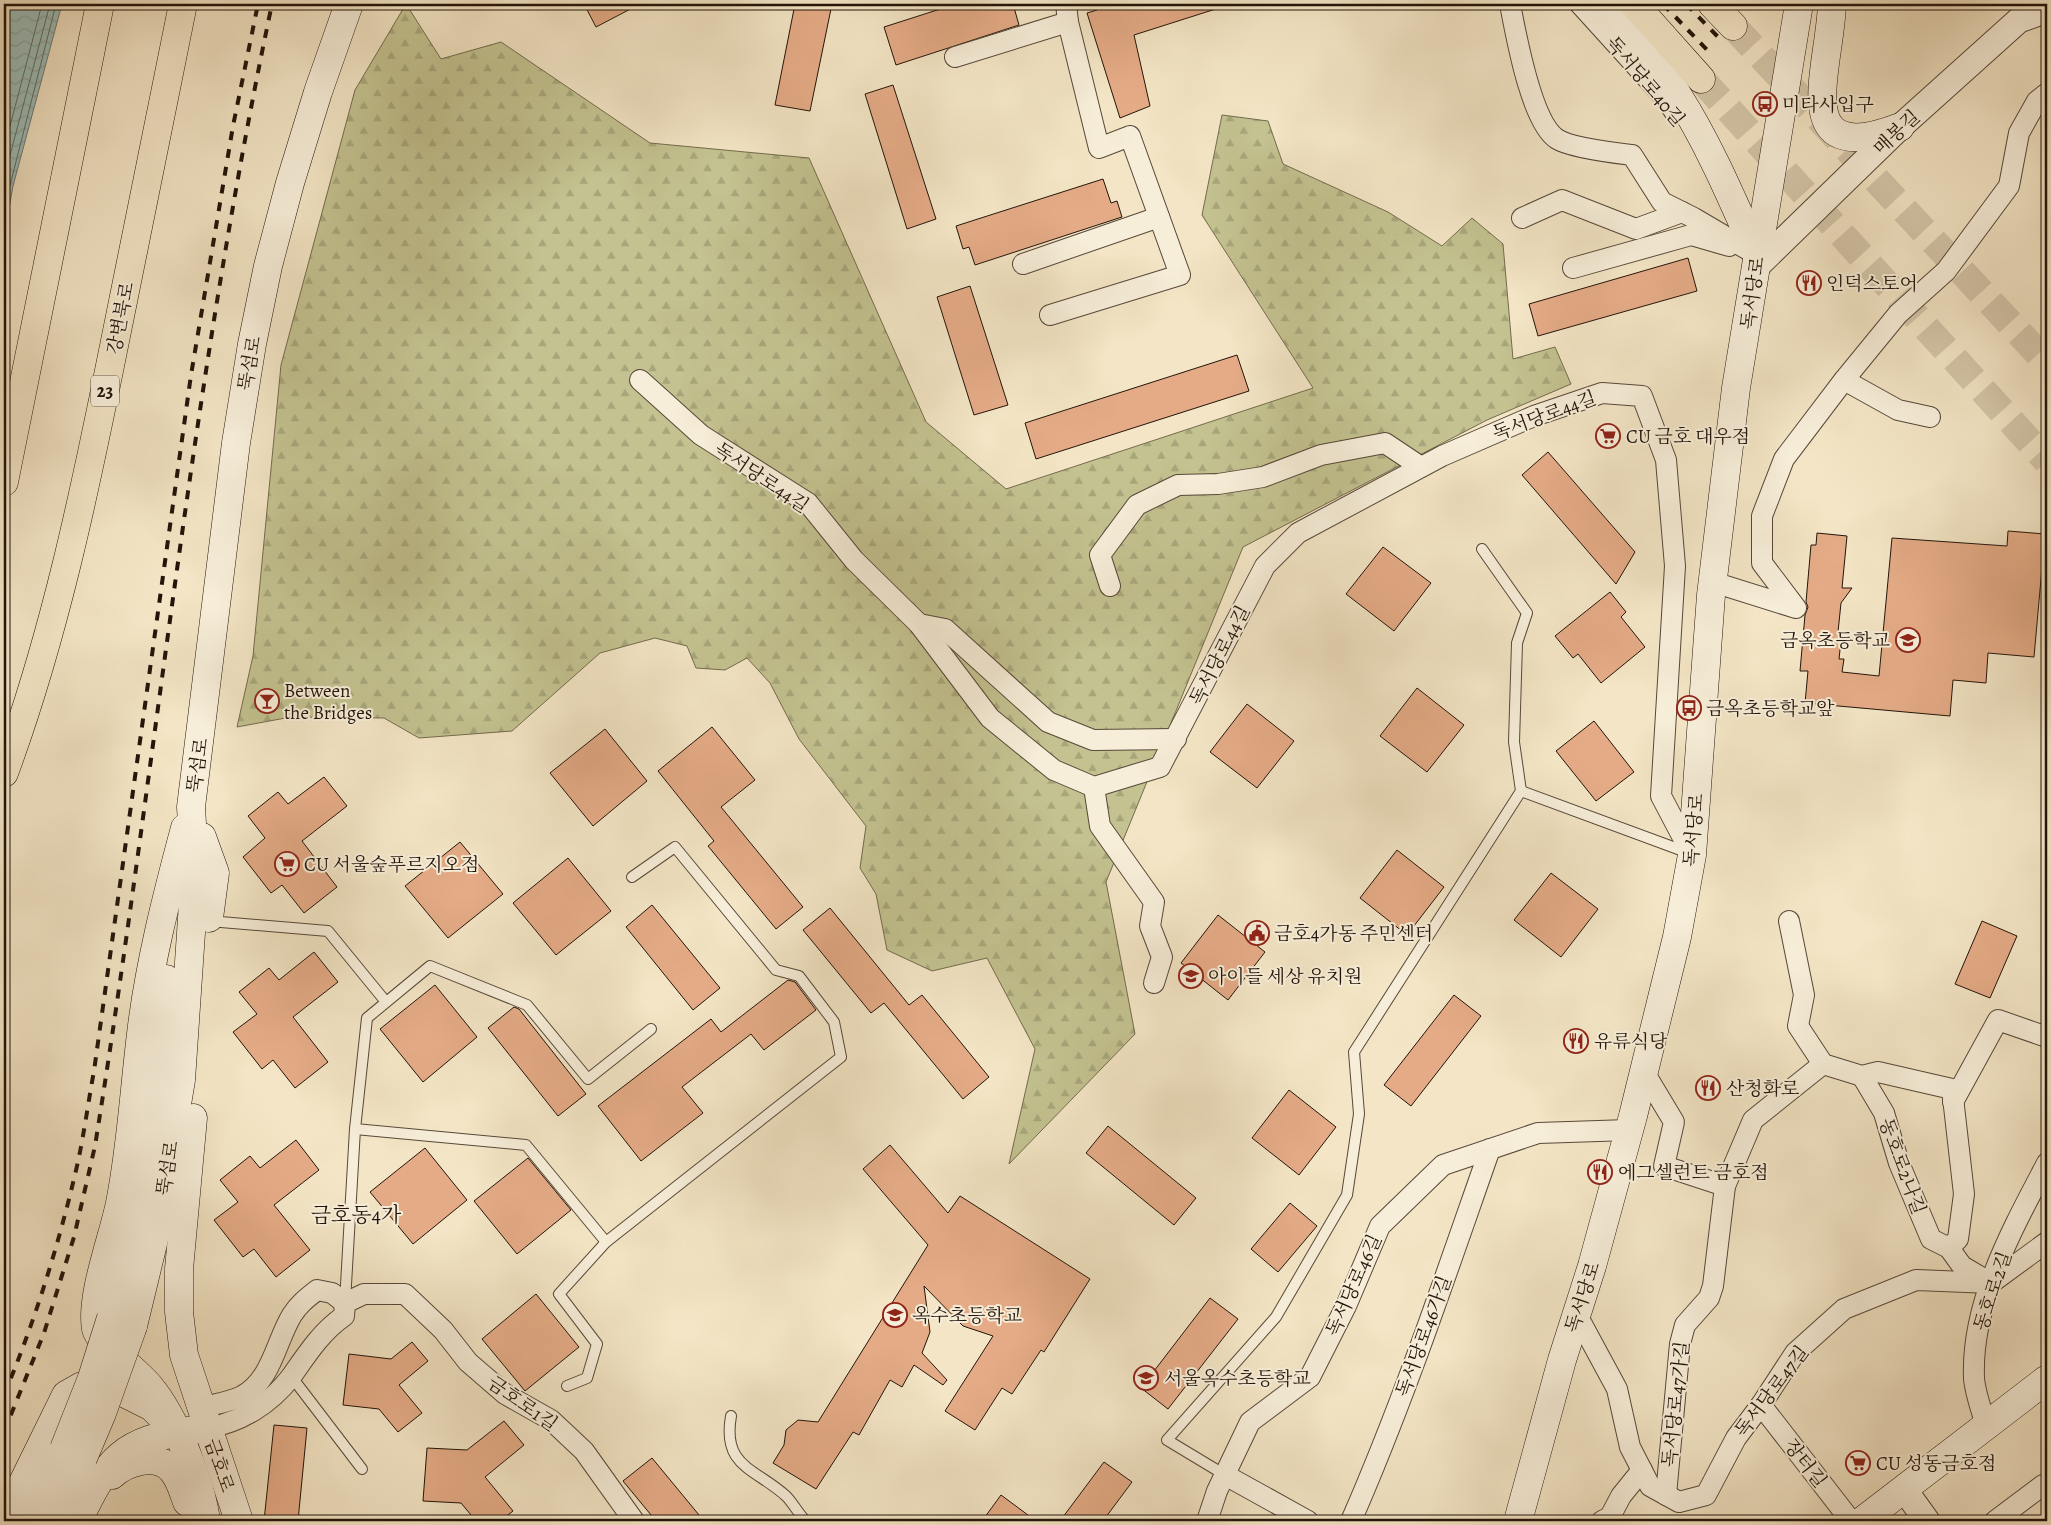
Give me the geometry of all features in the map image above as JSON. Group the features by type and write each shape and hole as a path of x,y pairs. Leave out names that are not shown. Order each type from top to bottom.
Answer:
{"main road":[{"path":"4,482 100,4"},
{"name":"강변북로","path":"4,773 34,681 78,514 103,400 182,4"},
{"path":"1600,4 1656,64 1677,93 1694,133 1756,261"},
{"path":"1634,4 1701,79"},
{"path":"1712,4 1733,26"},
{"name":"독서당로","path":"1518,1521 1562,1360 1592,1266 1644,1072 1677,937 1692,855 1713,582 1736,388 1799,4"},
{"path":"1832,4 1821,101 1827,121 1835,132 1846,138 1874,137 1900,127"},
{"name":"뚝섬로","path":"53,1521 74,1454 92,1378 122,1322 160,1214 181,1080 195,874 191,807 235,453 252,344 268,266 290,183 350,9"},
{"path":"178,1432 151,1388 108,1347 96,1331 96,1308 120,1203 132,1121 141,1033 173,873 191,807"},
{"name":"금호로","path":"191,807 215,873 209,921 179,1270 179,1312 184,1355 239,1521"},
{"name":"뚝섬로","path":"122,1322 137,1215 158,1089 173,873"},
{"path":"1862,1521 2047,1379"},
{"path":"4,1521 66,1395 82,1386 122,1392 138,1398 152,1407 224,1476"},
{"path":"82,1513 104,1472 126,1449 141,1441 178,1432 204,1418"},
{"name":"금호로","path":"178,1432 204,1503 206,1521"},
{"name":"뚝섬로","path":"30,1521 74,1454"},
{"path":"82,1513 118,1469 133,1462 160,1463 171,1468 177,1477 189,1506 202,1521"}],"street":[{"path":"1510,4 1520,56 1537,110 1547,128 1557,139 1601,152 1632,155 1662,202 1682,212 1756,261"},
{"name":"독서당로40길","path":"1580,4 1667,100 1694,133"},
{"name":"매봉길","path":"1756,261 1900,127 2019,20 2047,10"},
{"path":"955,56 1067,13 1099,148 1130,136 1180,275 1050,315"},
{"path":"1713,582 1796,608 1762,563 1762,516 1784,459 1844,380 1898,314 1946,271 2009,186 2019,133 2037,101 2047,93"},
{"path":"1522,218 1562,200 1636,230 1682,212"},
{"path":"1023,264 1159,217"},
{"path":"1572,268 1691,235 1756,261"},
{"name":"독서당로44길","path":"640,380 701,435 808,503 854,560 919,624 990,718 1054,770 1094,787 1160,768 1265,566 1298,533 1422,467 1534,416 1602,393 1642,396 1666,460 1675,566 1661,796 1692,855"},
{"path":"1844,380 1898,410 1930,417"},
{"path":"1110,586 1100,555 1137,505 1178,485 1218,484 1263,477 1322,455 1385,442 1422,467"},
{"path":"919,624 945,629 1048,722 1093,740 1176,739"},
{"path":"1094,787 1100,826 1154,902 1150,926 1162,957 1154,983"},
{"path":"1789,921 1804,995 1798,1026 1823,1064 1862,1076 1878,1072 1952,1089 1964,1194 1958,1239 1949,1248"},
{"path":"1953,1102 1998,1020 2047,1037"},
{"name":"독서당로47가길","path":"1666,1495 1680,1344 1685,1325 1709,1298 1713,1286 1725,1186 1752,1120 1823,1064"},
{"path":"1644,1072 1674,1122 1664,1166 1725,1186"},
{"name":"동호로2나길","path":"1862,1076 1884,1113 1899,1163 1931,1239 1949,1248 1962,1266 1991,1283"},
{"name":"독서당로46길","path":"1208,1521 1224,1475 1250,1422 1310,1377 1346,1306 1380,1226 1443,1165 1538,1132 1629,1130"},
{"name":"독서당로46가길","path":"1351,1521 1371,1476 1417,1355 1490,1149"},
{"name":"동호로2길","path":"1986,1426 1974,1379 1977,1326 1991,1283 2026,1204 2047,1163"},
{"path":"1991,1283 2047,1242"},
{"name":"독서당로47길","path":"1576,1315 1616,1389 1630,1447 1650,1486 1680,1502 1706,1495 1736,1438 1761,1405 1795,1353 1844,1309 1916,1280 1991,1283"},
{"path":"317,1290 332,1293 345,1304 344,1316 332,1324 317,1340 279,1391 230,1424 204,1418 243,1396 259,1381 279,1347 292,1315 302,1302 317,1290"},
{"name":"금호로1길","path":"345,1304 364,1294 405,1294 443,1330 468,1362 505,1394 551,1420 584,1451 634,1521"},
{"name":"장터길","path":"1761,1405 1851,1521"},
{"path":"1602,1521 1610,1517 1621,1496 1642,1470"},
{"path":"1224,1475 1308,1521"},
{"path":"1995,1521 2043,1485"},
{"path":"1904,1489 1927,1521"}],"lane":[{"path":"1224,1475 1167,1440 1276,1317 1347,1195 1359,1114 1354,1052 1521,791 1514,742 1517,643 1527,613 1482,549"},
{"path":"1521,791 1692,855"},
{"path":"567,1386 587,1378 596,1344 559,1294 606,1242 841,1057 834,1022 799,976 776,970 675,847 632,877"},
{"path":"209,921 328,931 386,1002"},
{"path":"345,1304 355,1129 367,1018 430,966 527,1004 588,1079 651,1029"},
{"path":"355,1129 526,1145 606,1242"},
{"path":"291,1376 362,1469"},
{"path":"731,1416 728,1434 734,1456 786,1497 803,1518 802,1521"}],"green space":[{"path":"406,4 441,59 501,42 650,143 809,158 926,422 1006,489 1313,388 1202,215 1222,115 1268,121 1283,164 1388,212 1442,246 1472,218 1503,244 1513,359 1555,347 1571,384 1487,420 1243,547 1106,882 1135,1034 1009,1164 1035,1049 987,958 932,971 887,950 876,894 860,868 866,826 799,739 770,683 747,658 725,670 696,668 687,646 655,638 600,653 512,731 419,738 384,718 291,717 237,727 253,656 281,365 355,90"}],"water":[{"path":"4,4 62,4 13,186 4,236"}],"building":[{"path":"584,4 640,4 596,27"},
{"path":"795,4 832,4 810,111 775,105"},
{"path":"956,4 1013,4 1019,25 896,65 884,27"},
{"path":"1095,4 1221,4 1222,7 1134,35 1150,106 1120,118 1087,13 1097,10"},
{"path":"893,85 936,219 907,229 865,94"},
{"path":"1103,179 1111,203 1117,201 1122,217 975,265 969,247 963,249 956,226"},
{"path":"1688,258 1697,291 1538,336 1529,304"},
{"path":"970,286 1008,405 974,415 937,297"},
{"path":"1237,355 1249,391 1036,459 1025,423"},
{"path":"1548,452 1635,552 1616,584 1522,475"},
{"path":"2008,531 2045,534 2034,657 1988,653 1986,683 1953,680 1950,716 1805,703 1808,671 1800,671 1805,615 1808,607 1806,602 1811,545 1816,545 1817,533 1847,536 1842,588 1852,588 1841,603 1838,632 1842,632 1839,659 1844,659 1842,672 1879,676 1892,538 2007,546"},
{"path":"1383,547 1431,583 1394,631 1346,594"},
{"path":"1610,592 1626,612 1621,617 1645,647 1601,683 1578,654 1573,658 1555,636"},
{"path":"1417,688 1464,725 1427,772 1380,736"},
{"path":"1247,704 1294,741 1257,788 1210,752"},
{"path":"1594,721 1634,772 1596,801 1556,751"},
{"path":"712,727 755,780 721,807 803,907 776,929 708,846 714,841 658,771"},
{"path":"605,729 647,781 593,826 550,773"},
{"path":"324,777 347,806 302,841 337,887 304,913 282,885 271,893 243,857 265,838 248,816 278,792 288,804"},
{"path":"460,842 503,894 448,938 405,886"},
{"path":"1397,850 1444,887 1407,935 1360,898"},
{"path":"568,858 611,911 556,955 513,903"},
{"path":"1551,873 1598,909 1561,957 1514,920"},
{"path":"652,905 720,988 693,1010 626,927"},
{"path":"830,908 909,1005 922,995 989,1077 963,1099 884,1003 871,1013 803,930"},
{"path":"1218,915 1265,952 1228,1000 1181,963"},
{"path":"1982,921 2017,936 1990,998 1955,984"},
{"path":"314,952 338,982 293,1017 328,1062 295,1088 273,1060 262,1069 233,1032 257,1014 239,992 269,968 279,980"},
{"path":"788,980 795,982 816,1010 764,1050 751,1034 682,1087 703,1113 641,1161 598,1106 711,1019 721,1032"},
{"path":"435,985 477,1037 423,1082 380,1029"},
{"path":"1454,995 1481,1016 1411,1106 1384,1085"},
{"path":"514,1007 519,1009 586,1094 558,1116 488,1028"},
{"path":"1289,1090 1336,1127 1299,1175 1252,1138"},
{"path":"1108,1126 1196,1198 1174,1225 1086,1153"},
{"path":"296,1140 319,1170 274,1205 310,1250 276,1277 254,1249 243,1257 214,1220 238,1202 220,1180 250,1156 260,1168"},
{"path":"890,1145 948,1213 960,1196 1090,1279 1044,1352 1041,1350 1012,1394 1002,1388 975,1430 945,1411 993,1336 963,1326 924,1286 930,1332 922,1353 947,1380 943,1385 914,1365 902,1387 890,1380 859,1435 853,1432 816,1489 773,1463 784,1445 786,1430 798,1420 818,1422 928,1245 863,1169"},
{"path":"425,1148 467,1200 413,1244 370,1192"},
{"path":"528,1158 571,1210 517,1254 474,1201"},
{"path":"1290,1203 1317,1226 1278,1272 1251,1249"},
{"path":"536,1294 579,1347 525,1391 482,1339"},
{"path":"1210,1298 1238,1319 1168,1409 1141,1388"},
{"path":"412,1342 428,1361 399,1385 422,1413 398,1432 379,1409 343,1405 349,1354 391,1359"},
{"path":"504,1421 524,1445 485,1477 513,1511 500,1521 476,1521 461,1503 423,1501 427,1448 467,1450"},
{"path":"274,1425 307,1428 298,1521 264,1521"},
{"path":"652,1458 704,1521 656,1521 623,1481"},
{"path":"1104,1462 1132,1482 1103,1521 1060,1521"},
{"path":"1001,1495 1036,1521 982,1521"}],"tunnel":[{"path":"1733,26 2047,363"},
{"path":"1701,79 2047,461"}],"railway":[{"path":"4,1395 26,1339 54,1253 82,1143 94,1071 191,375 233,126 258,4"},
{"path":"4,1432 44,1333 74,1237 95,1146 117,1003 176,574 219,288 272,4"},
{"path":"1663,4 1709,52"},
{"path":"1686,4 1721,40"}],"place":[{"name":"미타사입구","path":"1765,104"},
{"name":"인덕스토어","path":"1809,283"},
{"name":"CU 금호 대우점","path":"1608,436"},
{"name":"금옥초등학교","path":"1908,640"},
{"name":"Between the Bridges","path":"267,701"},
{"name":"금옥초등학교앞","path":"1689,708"},
{"name":"CU 서울숲푸르지오점","path":"287,864"},
{"name":"금호4가동 주민센터","path":"1257,933"},
{"name":"아이들 세상 유치원","path":"1191,976"},
{"name":"유류식당","path":"1576,1041"},
{"name":"산청화로","path":"1708,1088"},
{"name":"에그셀런트 금호점","path":"1600,1172"},
{"name":"옥수초등학교","path":"895,1315"},
{"name":"서울옥수초등학교","path":"1146,1378"},
{"name":"CU 성동금호점","path":"1858,1463"}],"district":[{"name":"금호동4가","path":"356,1215"}]}
